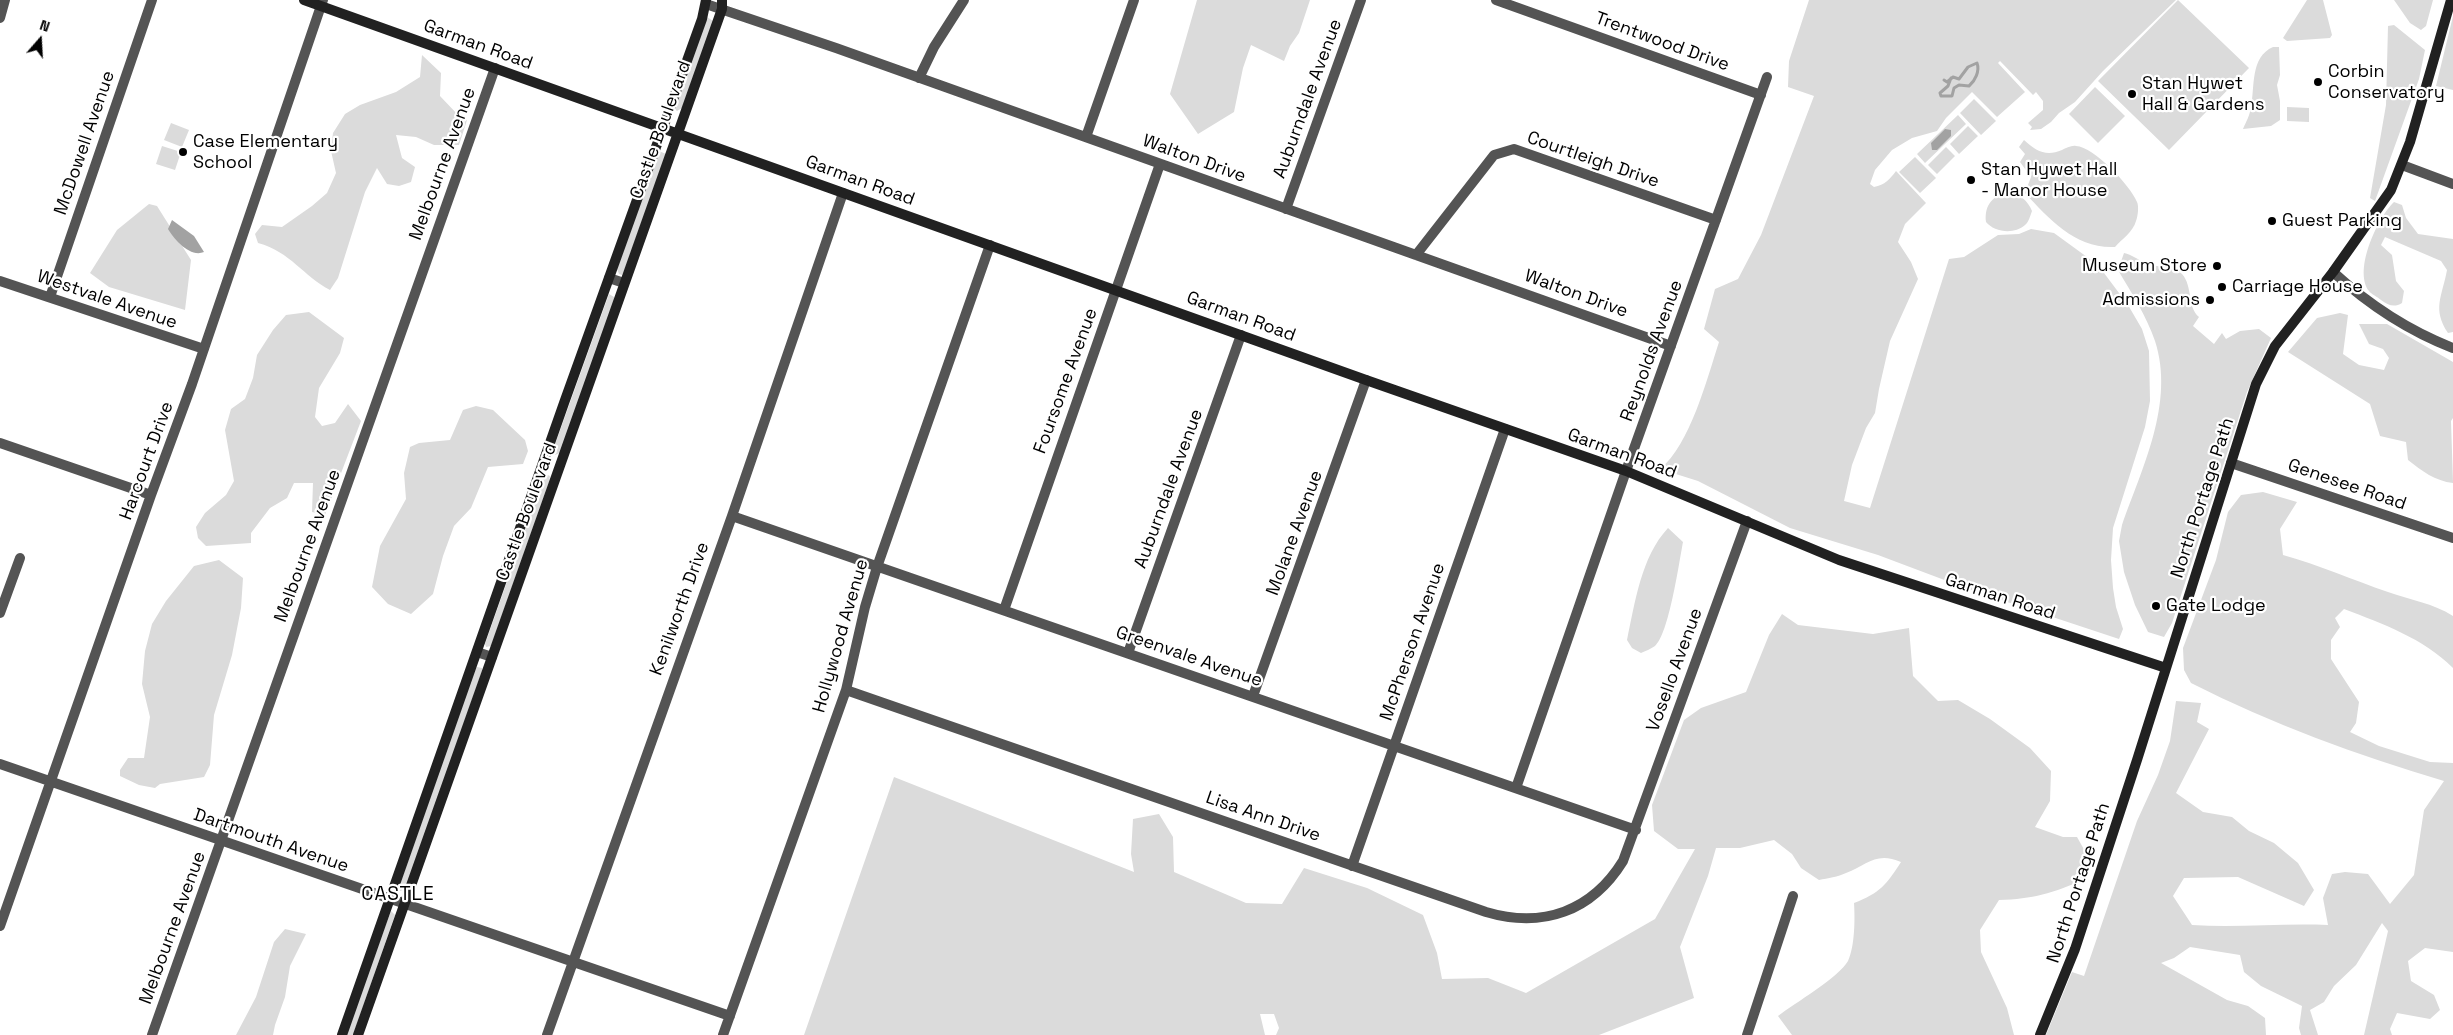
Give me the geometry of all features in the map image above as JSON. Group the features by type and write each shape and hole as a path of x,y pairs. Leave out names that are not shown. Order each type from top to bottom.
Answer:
{"street":[{"path":"0,18 5,0"},
{"name":"McDowell Avenue","path":"50,297 152,0"},
{"name":"Garman Road","path":"304,0 322,3 662,129 1626,471 1839,560 2166,668"},
{"path":"919,78 934,48 964,0"},
{"path":"1086,137 1134,0"},
{"name":"Auburndale Avenue","path":"1286,209 1361,0"},
{"name":"Trentwood Drive","path":"1496,0 1761,95"},
{"name":"North Portage Path","path":"2040,1035 2075,949 2256,384 2275,346 2333,272 2379,208 2402,165 2450,0"},
{"name":"Walton Drive","path":"706,2 722,5 919,78 1671,346"},
{"name":"Castle Boulevard","path":"342,1035 706,2"},
{"name":"Harcourt Drive","path":"0,926 151,495 204,350 322,3"},
{"name":"Castle Boulevard","path":"358,1035 561,467 722,5"},
{"name":"Melbourne Avenue","path":"152,1035 495,68"},
{"name":"Reynolds Avenue","path":"1516,788 1626,471 1767,77"},
{"name":"Courtleigh Drive","path":"1416,255 1494,155 1514,150 1716,220"},
{"name":"Foursome Avenue","path":"1004,610 1160,164"},
{"path":"2402,165 2453,184"},
{"name":"Kenilworth Drive","path":"546,1035 732,516 843,193"},
{"name":"Hollywood Avenue","path":"723,1035 846,690 865,607 877,567 990,245"},
{"path":"2333,272 2387,313 2421,333 2453,348"},
{"path":"609,278 624,283"},
{"name":"Westvale Avenue","path":"0,281 204,350"},
{"name":"Auburndale Avenue","path":"1128,653 1241,335"},
{"name":"Molane Avenue","path":"1253,696 1366,380"},
{"name":"McPherson Avenue","path":"1352,866 1505,429"},
{"path":"0,443 151,495"},
{"path":"544,460 561,467"},
{"name":"Genesee Road","path":"2231,464 2453,538"},
{"name":"Greenvale Avenue","path":"732,516 1636,830"},
{"name":"Vosello Avenue","path":"1636,830 1734,552 1747,521"},
{"path":"0,614 20,558"},
{"path":"477,652 492,657"},
{"name":"Lisa Ann Drive","path":"846,690 1501,917 1524,920 1541,918 1573,908 1597,893 1615,875 1636,830"},
{"name":"Dartmouth Avenue","path":"0,764 221,842 572,960 730,1016"},
{"path":"1747,1035 1793,896"}],"shaded area":[{"path":"1197,0 1310,0 1299,33 1290,46 1284,61 1251,45 1243,68 1234,112 1198,134 1170,94"},
{"path":"1809,0 2176,0 2103,71 2075,102 2041,129 2030,130 2032,127 2028,123 2043,110 2043,101 2036,92 2033,95 2000,61 1998,63 2025,92 1997,117 1972,92 1946,118 1937,131 1912,138 1892,150 1875,170 1870,184 1874,187 1881,185 1896,171 1926,203 1905,224 1898,242 1911,262 1918,279 1890,341 1875,413 1866,428 1852,465 1844,501 1870,508 1949,259 1964,257 1998,235 2019,234 2031,229 2054,233 2098,265 2128,305 2142,329 2149,351 2150,401 2145,427 2113,528 2111,560 2113,588 2116,607 2123,629 2119,639 1971,590 1878,555 1790,528 1698,481 1660,469 1671,458 1689,428 1719,342 1704,329 1715,289 1738,279 1761,235 1814,96 1788,87 1789,61"},
{"path":"2178,0 2249,68 2169,150 2098,81"},
{"path":"2307,0 2323,0 2332,35 2330,38 2287,41 2283,38"},
{"path":"2394,0 2433,0 2426,26 2421,30 2410,23"},
{"path":"2453,16 2453,90 2436,86"},
{"path":"707,17 713,21 682,108 677,111 674,108"},
{"path":"2394,25 2425,50 2419,79 2375,201 2370,198 2386,105 2388,26"},
{"path":"2273,47 2279,47 2280,75 2277,85 2280,101 2280,120 2271,126 2243,129 2250,110 2257,65 2260,58"},
{"path":"422,55 441,73 440,96 459,116 467,120 459,145 434,145 416,137 396,135 402,158 415,167 411,182 399,186 387,184 377,168 365,192 338,278 330,290 279,252 258,243 255,234 262,225 282,227 327,193 336,173 331,151 333,133 345,114 360,105 396,92 420,77"},
{"path":"2095,87 2125,116 2098,143 2069,114"},
{"path":"1974,99 1996,121 1981,135 1960,113"},
{"path":"2287,107 2309,108 2309,122 2287,121"},
{"path":"1958,115 1966,124 1925,163 1917,154"},
{"path":"171,123 189,130 182,147 164,140"},
{"path":"1968,126 1978,136 1959,154 1950,144"},
{"path":"1945,129 1951,130 1951,136 1937,150 1932,150 1931,143"},
{"path":"2024,140 2037,150 2046,153 2056,152 2073,146 2084,148 2111,168 2127,186 2138,204 2137,219 2132,229 2115,247 2088,243 2076,238 2054,222 2025,193 2031,177 2020,162 2025,154 2019,147"},
{"path":"162,146 181,152 175,170 156,164"},
{"path":"1946,147 1955,156 1937,174 1928,165"},
{"path":"659,151 666,154 622,275 619,274 617,269"},
{"path":"1915,157 1936,178 1920,193 1899,172"},
{"path":"2009,192 2023,198 2032,211 2025,225 2015,230 2004,231 1994,228 1986,222 1986,211 1994,198"},
{"path":"2394,202 2402,205 2406,218 2418,234 2453,239 2453,332 2448,333 2440,317 2440,303 2447,270 2441,261 2385,237 2381,245 2392,255 2396,281 2404,291 2402,303 2394,306 2381,300 2369,291 2365,282 2366,258 2381,219"},
{"path":"149,204 157,206 191,260 185,310 109,287 90,273 117,230"},
{"path":"172,220 194,236 204,252 199,253 188,250 174,238 168,229"},
{"path":"2124,253 2145,263 2174,269 2182,274 2188,284 2193,308 2199,317 2193,326 2214,344 2222,333 2226,339 2240,331 2259,329 2271,338 2247,392 2172,623 2164,637 2148,632 2135,605 2124,572 2119,541 2122,525 2154,435 2161,388 2160,364 2152,332 2118,270"},
{"path":"609,294 614,297 614,301 560,453 555,455 553,450"},
{"path":"309,312 344,338 340,353 319,388 315,417 322,426 335,423 348,404 361,421 325,515 312,512 313,483 294,483 287,498 270,508 251,533 251,543 206,546 198,538 196,527 205,513 226,495 234,481 225,430 231,409 245,399 253,378 257,355 273,330 286,315"},
{"path":"2340,313 2348,315 2343,354 2359,365 2384,370 2389,358 2383,349 2369,344 2359,324 2387,324 2453,362 2453,418 2451,421 2453,483 2435,478 2408,460 2406,442 2380,436 2370,404 2288,352 2317,318"},
{"path":"476,406 493,410 525,440 528,451 523,464 488,467 471,508 454,526 443,556 433,594 411,614 388,604 372,587 380,546 406,499 404,473 410,447 419,443 450,440 463,410"},
{"path":"545,474 550,476 549,482 491,646 486,647 485,644"},
{"path":"2263,492 2297,502 2280,529 2283,555 2429,605 2453,616 2453,668 2441,657 2416,640 2388,626 2344,609 2335,618 2340,627 2331,640 2331,659 2359,702 2356,723 2350,732 2379,746 2430,762 2453,763 2453,952 2425,948 2408,961 2411,981 2434,995 2440,1010 2430,1019 2397,1013 2390,1029 2392,1035 2364,1035 2388,931 2382,923 2356,965 2334,986 2324,1002 2310,1010 2318,1035 2301,1035 2299,1028 2302,1006 2261,986 2244,972 2240,955 2190,947 2174,958 2161,963 2227,1000 2248,1006 2265,1018 2266,1035 2046,1035 2072,972 2084,976 2137,821 2158,775 2170,741 2176,701 2201,703 2197,722 2209,729 2176,793 2203,812 2232,817 2249,831 2274,843 2298,863 2314,890 2304,906 2238,877 2184,878 2173,896 2192,925 2328,925 2323,898 2332,874 2345,872 2368,874 2390,904 2414,875 2424,810 2444,781 2315,738 2252,712 2191,683 2184,670 2183,648 2216,560 2228,512 2241,495"},
{"path":"1668,528 1683,542 1673,597 1665,628 1660,639 1655,646 1641,653 1632,648 1627,640 1633,611 1645,566 1651,553"},
{"path":"219,560 243,578 241,608 232,655 214,715 210,765 204,777 160,784 155,788 139,785 120,776 120,770 128,758 144,758 150,717 142,684 145,651 152,624 166,601 194,566"},
{"path":"1782,614 1798,625 1873,634 1909,628 1913,676 1938,701 1958,700 1990,719 2030,748 2051,771 2050,801 2035,827 2063,837 2077,837 2086,853 2083,880 2043,894 1999,900 1980,930 1981,952 2007,1008 2014,1035 1792,1035 1778,1016 1843,968 1848,961 1852,948 1854,903 1870,896 1882,887 1901,862 1885,858 1872,860 1843,874 1819,880 1801,868 1792,854 1774,840 1740,848 1716,848 1708,876 1680,947 1694,998 1599,1035 1276,1035 1279,1028 1274,1014 1260,1014 1265,1035 804,1035 894,777 1134,872 1131,854 1133,819 1159,814 1173,837 1174,872 1246,903 1282,904 1304,868 1367,888 1423,915 1437,953 1442,979 1488,978 1526,993 1655,919 1695,849 1678,849 1654,831 1652,805 1684,720 1701,708 1746,692 1769,635"},
{"path":"477,667 482,668 482,671 406,889 400,891 398,890"},
{"path":"391,911 395,915 353,1035 345,1035"},
{"path":"285,929 306,934 290,966 285,997 273,1035 236,1035 256,997 274,942"}],"waterway":[{"path":"1944,80 1947,82 1953,77 1959,79 1968,67 1977,63 1976,76 1969,86 1959,85 1954,88 1952,96 1941,96 1940,93 1948,86 1951,78"}],"place":[{"name":"Corbin Conservatory","path":"2318,82"},
{"name":"Stan Hywet Hall & Gardens","path":"2132,94"},
{"name":"Case Elementary School","path":"183,152"},
{"name":"Stan Hywet Hall - Manor House","path":"1971,180"},
{"name":"Guest Parking","path":"2272,221"},
{"name":"Museum Store","path":"2217,266"},
{"name":"Carriage House","path":"2222,287"},
{"name":"Admissions","path":"2210,300"},
{"name":"Gate Lodge","path":"2156,606"}],"district":[{"name":"CASTLE","path":"398,895"}]}
